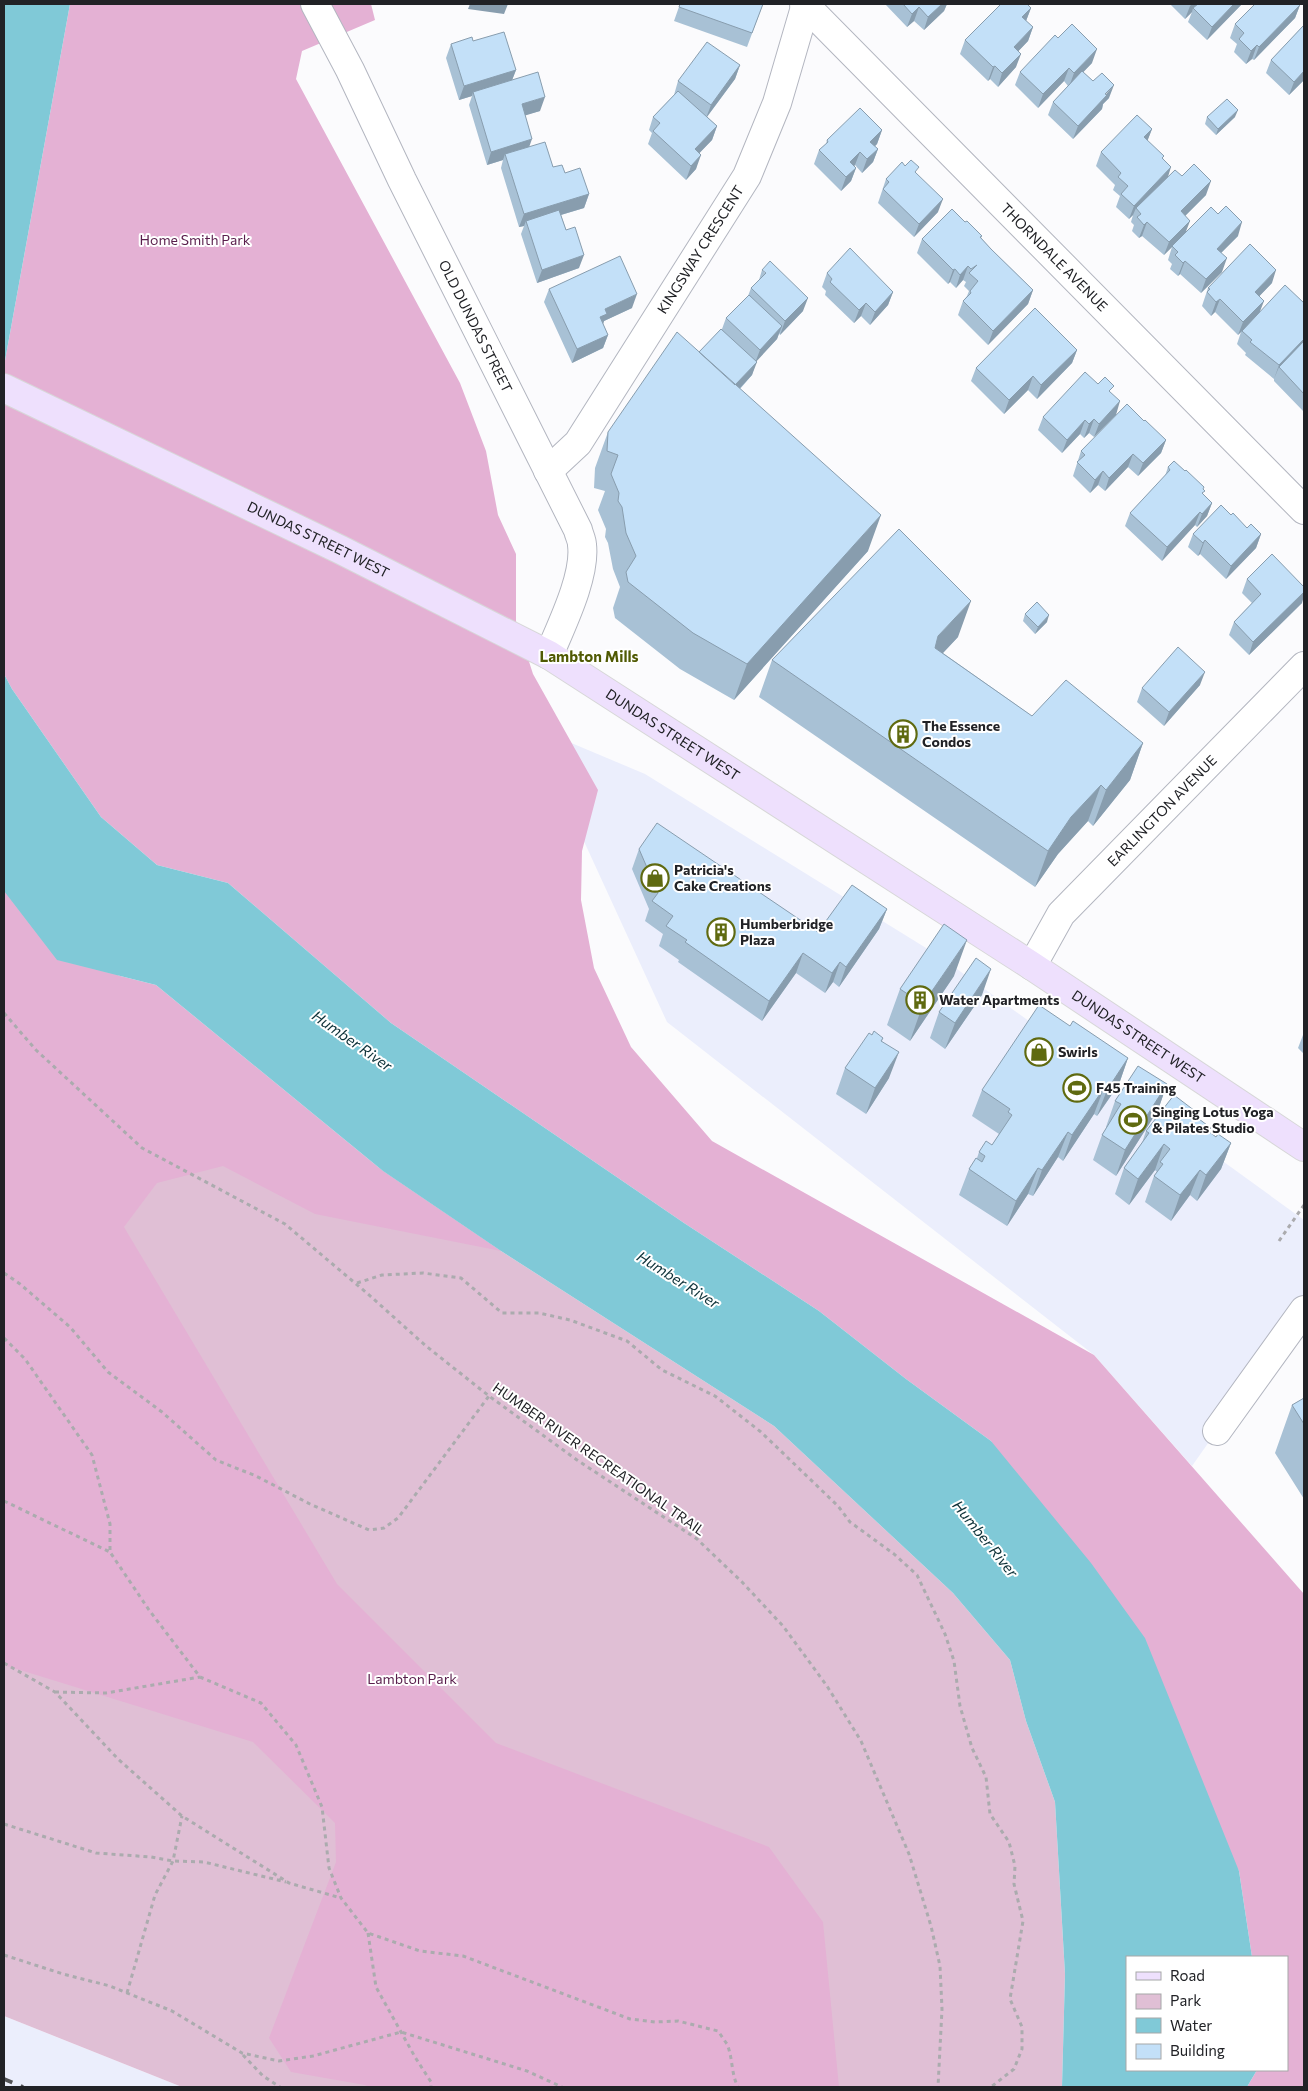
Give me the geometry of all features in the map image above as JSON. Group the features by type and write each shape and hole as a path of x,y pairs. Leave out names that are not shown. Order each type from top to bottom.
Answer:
{"main road":[{"name":"DUNDAS STREET WEST","path":"4,388 475,616 549,655 1032,966 1304,1147"}],"street":[{"name":"OLD DUNDAS STREET","path":"315,4 350,70 406,189 578,530 582,545 581,568 568,612 549,655"},
{"name":"KINGSWAY CRESCENT","path":"548,471 578,443 747,176 777,103 805,4"},
{"name":"THORNDALE AVENUE","path":"805,4 1304,510"},
{"name":"EARLINGTON AVENUE","path":"1032,966 1061,914 1304,666"},
{"path":"1217,1431 1304,1310"}],"path":[{"name":"HUMBER RIVER RECREATIONAL TRAIL","path":"4,1013 36,1050 142,1148 285,1224 426,1346 489,1396 577,1460 696,1539 742,1582 782,1626 827,1686 861,1741 909,1854 931,1926 940,1966 942,2009 938,2087"},
{"path":"1279,1242 1304,1205"},
{"path":"4,1273 20,1284 70,1327 108,1372 162,1412 216,1460 256,1476 310,1504 369,1530 384,1528 398,1518 489,1396"},
{"path":"356,1284 382,1275 423,1273 461,1278 502,1313 547,1315 570,1320 627,1341 662,1370 715,1396 762,1432 838,1506 850,1522 894,1554 917,1574 954,1661 960,1706 972,1748 986,1777 990,1814 1009,1842 1015,1866 1014,1884 1023,1920 1010,1999 1022,2027 1022,2049 1014,2069 991,2087"},
{"path":"4,1338 25,1359 92,1454 110,1524 110,1552"},
{"path":"4,1501 110,1552 149,1610 200,1677 261,1703 296,1745 322,1807 329,1868 341,1898 368,1933 376,1987 431,2082 431,2087"},
{"path":"4,1663 55,1692 118,1759 182,1816 289,1883"},
{"path":"55,1692 106,1692 200,1677"},
{"path":"127,1993 155,1895 173,1861 182,1816"},
{"path":"4,1824 96,1853 151,1857 173,1861 204,1862 341,1898"},
{"path":"368,1933 420,1951 463,1956 630,2019 655,2022 678,2021 718,2031 727,2045 733,2077 738,2087"},
{"path":"4,1955 63,1974 110,1986 172,2011 242,2054 263,2076 280,2087"},
{"path":"242,2054 279,2061 313,2056 401,2032 527,2071 562,2087"}],"shaded area":[{"path":"531,726 645,774 939,956 1304,1220 1304,1307 1192,1466 1094,1355 667,1022"},
{"path":"4,2016 182,2087 4,2087"}],"green space":[{"name":"Home Smith Park","path":"70,4 371,4 375,20 302,51 296,79 460,383 486,451 498,515 516,554 516,621 533,674 598,790 582,851 581,900 594,968 631,1047 712,1141 1094,1355 1304,1594 1304,2087 1247,2087 1256,2071 1288,2071 1288,1956 1252,1956 1239,1871 991,1441 906,1379 819,1311 684,1223 391,1023 228,883 157,865 101,817 12,689 4,674 4,366"},
{"name":"Lambton Park","path":"4,891 383,1171 501,1251 774,1426 953,1593 1010,1660 1026,1721 1055,1802 1065,1974 1062,2087 182,2087 4,2016"},
{"path":"4,891 57,960 156,985 383,1171 501,1251 315,1214 223,1166 157,1183 124,1227 337,1584 496,1743 769,1847 823,1922 839,2087 369,2087 291,2072 269,2038 336,1862 335,1823 253,1742 4,1665"}],"water":[{"path":"4,4 70,4 4,366"},
{"name":"Humber River","path":"4,674 12,689 101,817 157,865 228,883 391,1023 684,1223 819,1311 906,1379 991,1441 1091,1563 1145,1638 1239,1871 1252,1956 1126,1956 1126,2071 1256,2071 1247,2087 1062,2087 1065,1974 1055,1802 1026,1721 1010,1660 953,1593 774,1426 501,1251 383,1171 156,985 57,960 4,891"}],"building":[{"path":"680,4 763,4 752,33 679,7"},
{"path":"903,4 942,4 928,17 919,7 912,14"},
{"path":"1001,4 1027,4 1031,8 1022,17 1033,27 1014,47 1021,54 1002,73 995,66 993,67 965,40"},
{"path":"1198,4 1234,4 1212,27 1193,8"},
{"path":"1255,4 1300,5 1259,47 1257,45 1251,51 1239,39 1244,33 1235,24"},
{"path":"1072,24 1097,49 1074,73 1069,68 1043,94 1020,72 1055,35 1058,38"},
{"path":"1304,25 1304,71 1294,82 1271,60"},
{"path":"504,32 516,70 464,86 451,44 472,37 473,41"},
{"path":"707,42 740,65 711,105 678,81"},
{"path":"1082,71 1093,81 1102,73 1114,85 1078,126 1053,102"},
{"path":"538,72 545,97 522,104 532,139 491,152 473,92"},
{"path":"678,91 717,126 695,149 701,155 691,166 653,131 660,123 653,117"},
{"path":"1227,99 1238,110 1218,129 1207,117"},
{"path":"860,108 882,130 870,142 878,149 867,159 860,152 850,162 856,168 846,177 819,150"},
{"path":"1137,115 1152,129 1144,137 1164,156 1162,158 1171,167 1134,206 1121,194 1128,186 1118,177 1121,173 1101,152"},
{"path":"545,142 553,167 562,165 565,173 580,168 589,194 524,214 505,154"},
{"path":"911,160 919,167 915,172 943,199 919,224 883,189 889,182 886,179 902,162 905,166"},
{"path":"1194,164 1211,181 1181,211 1190,221 1169,242 1147,222 1144,225 1137,217 1141,214 1136,208 1175,170 1182,176"},
{"path":"1226,206 1242,222 1217,249 1227,258 1206,279 1185,261 1183,263 1175,255 1178,252 1172,246 1211,207 1218,214"},
{"path":"952,209 982,236 980,237 991,249 1033,290 993,331 963,301 971,293 970,291 978,281 969,273 977,265 971,269 968,266 960,275 922,239"},
{"path":"559,210 566,230 575,227 584,255 542,270 526,221"},
{"path":"1250,244 1276,270 1255,292 1264,301 1243,322 1220,299 1216,302 1207,292 1210,289 1208,288"},
{"path":"850,248 893,292 875,312 866,303 859,310 830,282 832,279 827,273"},
{"path":"620,256 637,294 605,309 607,314 600,317 608,335 577,349 549,289"},
{"path":"770,261 808,298 785,321 751,288 766,273 762,270"},
{"path":"1285,285 1304,303 1304,339 1279,365 1250,342 1252,340 1242,331"},
{"path":"749,295 782,326 760,350 726,318"},
{"path":"1035,308 1077,350 1041,385 1033,376 1009,400 976,368"},
{"path":"721,329 757,362 735,385 699,352"},
{"path":"677,332 881,515 747,664 693,633 628,582 626,572 636,556 626,533 622,507 618,501 619,493 611,474 618,455 607,451 608,432"},
{"path":"1304,341 1304,394 1279,367"},
{"path":"1085,372 1098,384 1105,377 1114,386 1109,391 1120,401 1099,424 1094,419 1089,424 1085,420 1067,440 1043,417"},
{"path":"1127,404 1166,440 1143,463 1133,454 1109,478 1103,471 1095,480 1077,462 1085,455 1081,451"},
{"path":"1174,461 1204,487 1205,491 1202,493 1212,503 1202,514 1200,512 1167,547 1130,513 1170,470 1168,467"},
{"path":"1221,505 1231,515 1233,513 1247,528 1251,524 1261,534 1231,566 1205,540 1203,543 1193,534"},
{"name":"The Essence Condos","path":"899,529 971,601 938,636 935,648 1032,716 1066,680 1143,743 1106,790 1101,785 1071,817 1048,851 772,660"},
{"path":"1272,554 1304,587 1304,592 1253,642 1234,622 1261,594 1247,579"},
{"path":"1037,602 1049,615 1038,627 1025,614"},
{"path":"1178,647 1205,672 1169,712 1142,688"},
{"name":"Humberbridge Plaza","path":"657,823 818,932 852,885 887,909 846,967 840,962 832,973 803,953 769,1001 685,942 687,940 666,926 673,916 652,901 658,893 639,849"},
{"path":"944,924 967,940 923,1004 900,989"},
{"path":"976,958 991,969 955,1023 939,1012"},
{"path":"1039,1005 1070,1026 1073,1021 1128,1058 1107,1090 1104,1088 1072,1135 1068,1132 1042,1170 1038,1168 1016,1201 969,1169 976,1158 982,1162 985,1156 979,1152 986,1141 992,1145 1012,1115 1008,1112 1010,1109 982,1090"},
{"path":"874,1031 883,1038 881,1041 899,1052 875,1088 845,1068 869,1033 872,1035"},
{"path":"1138,1066 1167,1084 1125,1150 1102,1135 1121,1104 1115,1101"},
{"path":"1174,1095 1195,1111 1189,1117 1193,1119 1195,1116 1211,1128 1208,1131 1216,1137 1218,1134 1231,1143 1206,1175 1200,1170 1180,1195 1154,1176 1163,1164 1160,1162 1170,1149 1164,1144 1138,1179 1124,1168 1149,1133 1146,1131"},
{"path":"1304,1398 1304,1424 1292,1405"}],"railway":[{"path":"4,2079 23,2087"}],"place":[{"name":"The Essence Condos","path":"903,734"},
{"name":"Patricia's Cake Creations","path":"655,878"},
{"name":"Humberbridge Plaza","path":"721,932"},
{"name":"Water Apartments","path":"920,1000"},
{"name":"Swirls","path":"1039,1052"},
{"name":"F45 Training","path":"1077,1088"},
{"name":"Singing Lotus Yoga & Pilates Studio","path":"1133,1120"}],"district":[{"name":"Lambton Mills","path":"589,657"}]}
